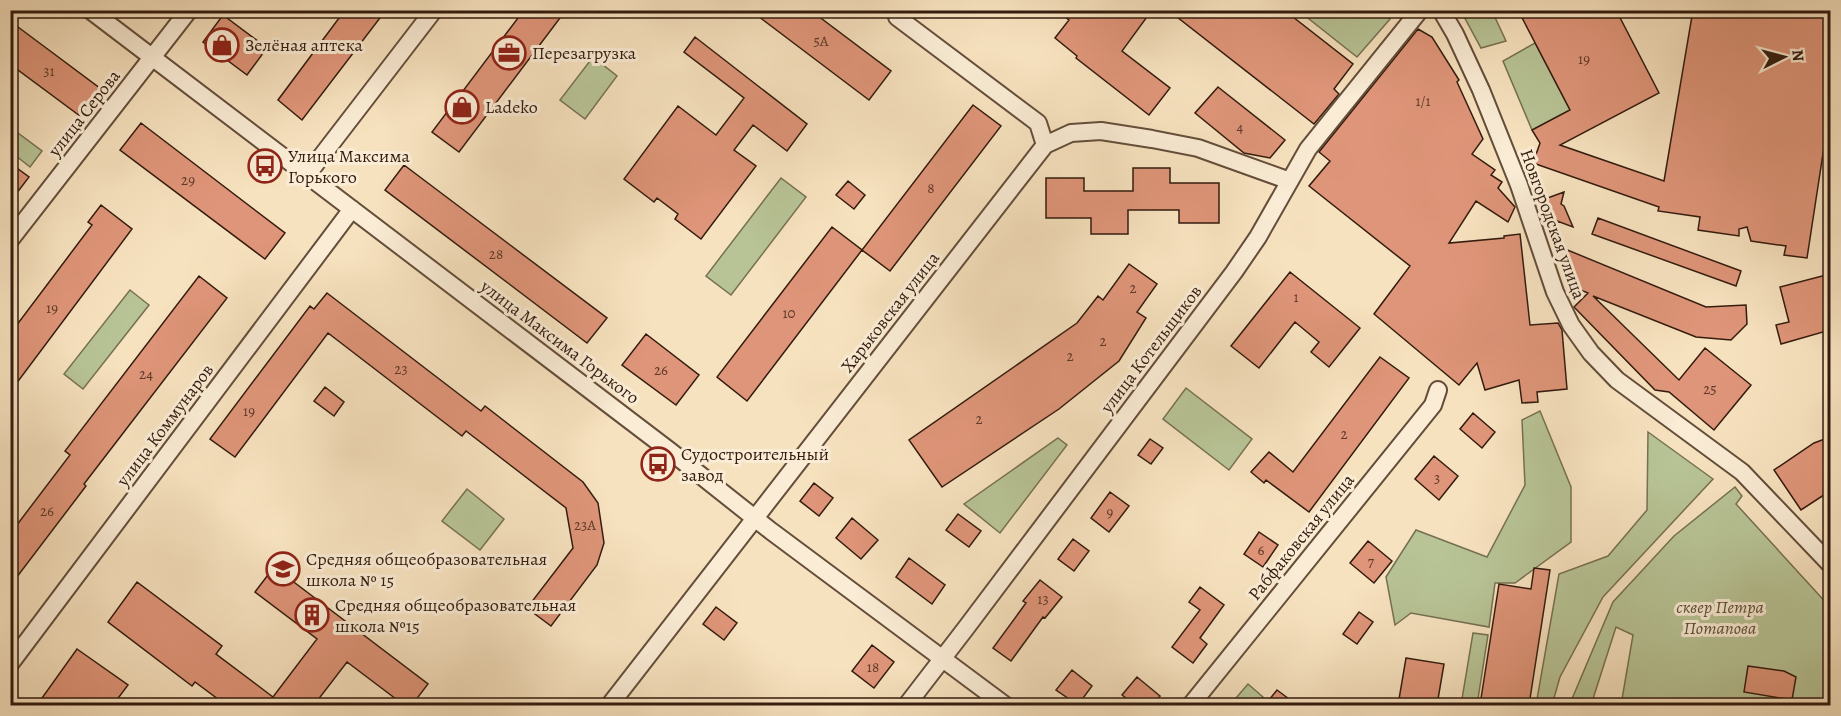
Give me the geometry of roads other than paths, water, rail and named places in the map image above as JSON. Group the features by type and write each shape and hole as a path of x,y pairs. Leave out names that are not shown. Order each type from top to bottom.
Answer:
{"street":[{"name":"улица Максима Горького","path":"90,10 755,518 1005,705"},
{"name":"улица Серова","path":"10,240 189,10"},
{"path":"307,175 434,10"},
{"path":"896,10 897,17 1038,123 1045,145"},
{"name":"улица Котельщиков","path":"906,705 1234,272 1258,237 1308,149 1420,10"},
{"name":"Новгородская улица","path":"1441,10 1481,90 1519,185 1555,292 1571,325 1591,353 1617,380 1742,472 1830,564"},
{"name":"Харьковская улица","path":"609,705 1045,145 1071,133 1101,131 1198,148 1290,181"},
{"name":"улица Коммунаров","path":"10,664 352,209"},
{"name":"Рабфаковская улица","path":"1190,705 1433,405 1438,390"}],"place":[{"name":"Зелёная аптека","path":"222,45"},
{"name":"Перезагрузка","path":"509,53"},
{"name":"Ladeko","path":"462,107"},
{"name":"Улица Максима Горького","path":"265,166"},
{"name":"Судостроительный завод","path":"658,464"},
{"name":"Средняя общеобразовательная школа № 15","path":"283,569"},
{"name":"Средняя общеобразовательная школа №15","path":"312,615"}],"park label":[{"name":"сквер Петра Потапова","path":"1720,617"}]}
